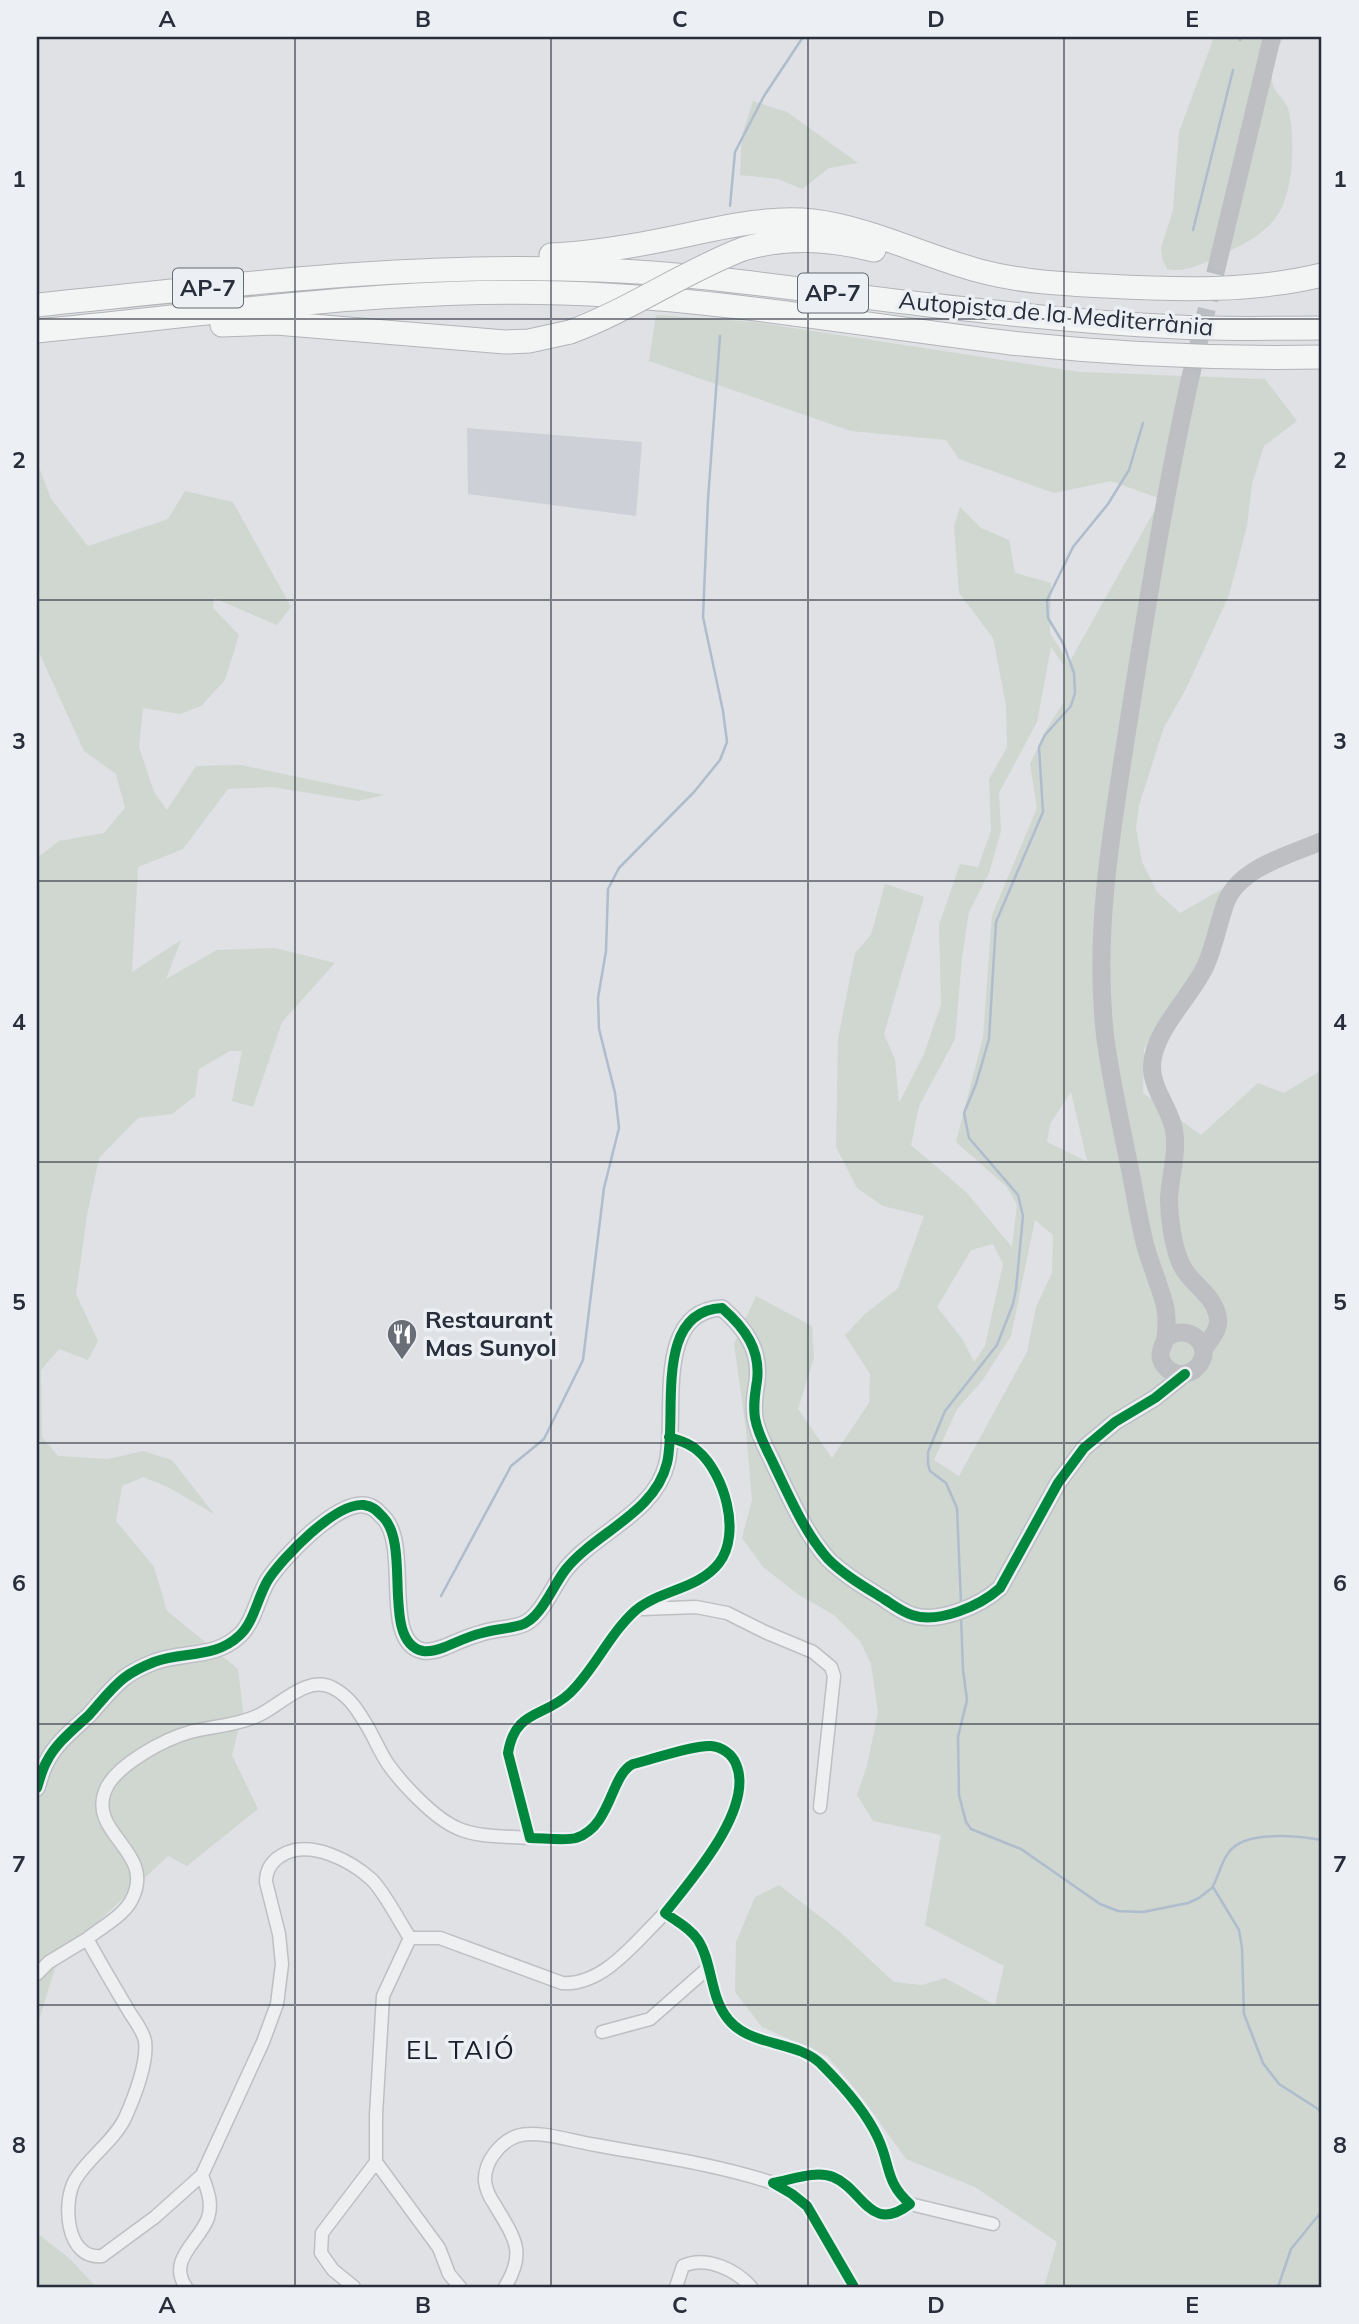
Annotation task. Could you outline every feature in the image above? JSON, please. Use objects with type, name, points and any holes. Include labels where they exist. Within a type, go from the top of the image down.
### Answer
[{"type":"highway","points":[[343,275],[419,263],[605,251],[733,226],[790,220],[847,228],[953,264],[1037,281],[1129,287],[1220,288],[1267,285],[1322,275]]},
{"type":"highway","points":[[61,328],[276,323],[505,342],[530,341],[570,332],[609,316],[698,268],[743,249],[783,240],[829,241],[876,251],[994,286],[1052,294],[1163,299],[1275,294],[1322,285]]},
{"type":"highway","name":"Autopista de la Mediterrània","points":[[37,305],[343,275],[472,269],[602,270],[669,274],[919,304],[1160,327],[1322,328]]},
{"type":"highway","name":"Autopista de la Mediterrània","points":[[37,331],[274,305],[390,296],[487,292],[554,293],[686,301],[1071,349],[1322,357]]},
{"type":"street","points":[[1218,262],[1272,37]]},
{"type":"street","points":[[1147,1402],[1156,1387],[1163,1364],[1160,1351],[1165,1339],[1165,1306],[1146,1246],[1109,1059],[1102,998],[1101,951],[1113,824],[1155,550],[1190,379]]},
{"type":"street","points":[[1165,1339],[1174,1333],[1193,1339],[1216,1331],[1219,1325],[1214,1303],[1189,1277],[1179,1261],[1170,1199],[1174,1162],[1173,1128],[1153,1075],[1154,1052],[1159,1039],[1204,968],[1227,900],[1237,883],[1251,872],[1322,841]]},
{"type":"street","points":[[37,1788],[47,1760],[58,1744],[124,1678],[157,1661],[225,1648],[243,1633],[275,1571],[326,1519],[356,1505],[374,1508],[389,1523],[396,1545],[400,1626],[407,1642],[416,1648],[435,1651],[477,1634],[522,1625],[533,1619],[551,1588],[570,1564],[645,1503],[658,1484],[667,1464],[674,1355],[684,1330],[702,1311],[722,1308],[738,1322],[748,1337],[758,1359],[754,1401],[755,1418],[762,1440],[808,1531],[829,1560],[863,1586],[912,1615],[939,1617],[973,1605],[990,1597],[1000,1588],[1068,1468],[1102,1432],[1200,1363],[1193,1339],[1165,1306]]},
{"type":"street","points":[[1163,1364],[1172,1372],[1185,1374]]},
{"type":"street","points":[[530,1838],[508,1753],[517,1727],[527,1718],[558,1703],[571,1693],[616,1631],[638,1609],[710,1572],[726,1552],[729,1511],[716,1473],[709,1461],[690,1444],[669,1437]]},
{"type":"street","points":[[638,1609],[696,1607],[727,1613],[813,1652],[831,1667],[834,1676],[820,1807]]},
{"type":"street","points":[[37,1974],[49,1962],[87,1939],[122,1912],[131,1901],[137,1882],[137,1868],[111,1829],[102,1806],[108,1783],[122,1769],[154,1747],[190,1732],[232,1725],[259,1715],[307,1686],[328,1685],[342,1692],[353,1703],[387,1763],[418,1797],[449,1824],[488,1835],[575,1838],[590,1828],[609,1805],[622,1773],[628,1767],[674,1753],[711,1746],[723,1749],[733,1757],[741,1780],[732,1815],[719,1841],[665,1913],[601,1975],[582,1983],[562,1983],[440,1938],[410,1938]]},
{"type":"street","points":[[87,1939],[145,2038],[145,2059],[124,2120],[75,2180],[69,2196],[67,2213],[73,2237],[85,2254],[102,2256],[155,2217],[202,2175],[264,2042],[277,2004],[282,1964],[279,1934],[266,1882],[269,1866],[287,1852],[311,1848],[349,1863],[373,1880],[410,1938]]},
{"type":"street","points":[[665,1913],[692,1932],[699,1941],[716,1998],[725,2015],[738,2030],[757,2039],[800,2052],[821,2063],[855,2103],[878,2138],[892,2183],[899,2194],[910,2204],[993,2224]]},
{"type":"street","points":[[410,1938],[383,1996],[376,2162],[432,2236],[449,2274],[460,2287]]},
{"type":"street","points":[[602,2032],[650,2019],[708,1968]]},
{"type":"street","points":[[505,2287],[514,2272],[517,2247],[489,2196],[485,2181],[487,2167],[504,2143],[528,2134],[701,2164],[773,2183],[807,2206],[855,2287]]},
{"type":"street","points":[[354,2287],[333,2270],[321,2253],[321,2233],[376,2162]]},
{"type":"street","points":[[773,2183],[820,2174],[834,2177],[869,2208],[887,2216],[910,2204]]},
{"type":"street","points":[[186,2287],[181,2281],[183,2255],[207,2219],[210,2206],[202,2175]]},
{"type":"street","points":[[676,2287],[683,2266],[691,2262],[719,2266],[734,2272],[751,2287]]},
{"type":"shaded area","points":[[1214,37],[1283,37],[1274,63],[1272,79],[1274,88],[1287,107],[1291,123],[1292,163],[1288,190],[1279,213],[1263,231],[1250,240],[1198,265],[1182,270],[1167,269],[1161,248],[1173,210],[1179,132]]},
{"type":"shaded area","points":[[753,101],[787,112],[858,163],[829,168],[802,189],[778,179],[740,175],[742,135]]},
{"type":"shaded area","points":[[656,315],[754,322],[1080,372],[1265,379],[1297,421],[1264,446],[1252,484],[1247,526],[1229,595],[1186,689],[1164,727],[1139,805],[1136,828],[1142,862],[1157,892],[1180,913],[1224,888],[1197,970],[1168,1008],[1144,1049],[1143,1093],[1201,1135],[1258,1083],[1284,1093],[1322,1070],[1322,2287],[1044,2287],[1057,2242],[975,2187],[906,2159],[858,2092],[827,2056],[762,2027],[735,1992],[736,1942],[755,1897],[779,1885],[840,1932],[894,1982],[922,1985],[945,1978],[995,2005],[1004,1966],[925,1925],[941,1835],[873,1821],[857,1795],[867,1766],[878,1712],[871,1664],[860,1641],[834,1615],[799,1595],[763,1567],[742,1538],[752,1500],[734,1344],[756,1296],[812,1326],[814,1358],[798,1409],[832,1458],[869,1403],[870,1374],[845,1335],[865,1314],[898,1288],[924,1216],[883,1206],[857,1188],[836,1147],[838,1039],[855,953],[871,935],[885,884],[924,897],[884,1034],[895,1060],[899,1103],[924,1054],[941,1005],[939,925],[960,864],[978,867],[991,831],[989,779],[1007,747],[1006,705],[993,638],[959,593],[954,526],[960,507],[981,528],[1009,540],[1015,573],[1051,583],[1050,633],[1069,663],[1161,499],[1111,481],[1054,493],[959,459],[946,440],[851,431],[649,361]],"holes":[[[1051,647],[1064,666],[1064,702],[1046,730],[1030,764],[1037,808],[992,915],[983,1037],[956,1142],[1007,1187],[1017,1205],[1012,1247],[966,1192],[911,1145],[919,1106],[955,1039],[969,912],[989,873],[1001,831],[999,793],[1037,722]],[[1071,1092],[1087,1161],[1047,1142],[1050,1124]],[[1035,1220],[1053,1235],[1052,1273],[1036,1307],[1027,1352],[959,1476],[934,1460],[957,1409],[982,1381],[1011,1336]],[[993,1244],[1003,1264],[985,1346],[974,1362],[963,1340],[937,1307],[971,1250]]]},
{"type":"shaded area","points":[[467,428],[642,442],[636,516],[468,494]]},
{"type":"shaded area","points":[[37,462],[51,499],[88,546],[168,519],[185,491],[233,502],[291,607],[277,625],[214,598],[213,608],[239,635],[225,680],[201,706],[180,714],[143,708],[139,747],[154,792],[167,810],[196,766],[241,765],[384,795],[358,801],[272,787],[228,789],[183,849],[138,867],[132,972],[181,940],[166,979],[217,950],[275,948],[335,963],[282,1022],[253,1107],[232,1101],[242,1051],[230,1051],[199,1069],[195,1096],[172,1114],[138,1118],[99,1158],[87,1215],[76,1294],[98,1341],[88,1360],[59,1349],[41,1370],[42,1437],[58,1456],[108,1459],[143,1451],[172,1460],[214,1514],[168,1487],[143,1477],[122,1486],[116,1521],[154,1567],[167,1611],[238,1669],[243,1711],[232,1755],[258,1809],[187,1866],[168,1856],[82,1937],[55,1968],[37,2027],[37,858],[59,841],[104,833],[125,808],[116,774],[84,751],[37,648]]},
{"type":"shaded area","points":[[37,2233],[70,2259],[96,2287],[37,2287]]},
{"type":"waterway","points":[[730,206],[735,152],[764,96],[803,37]]},
{"type":"waterway","points":[[1193,230],[1233,70]]},
{"type":"waterway","points":[[441,1596],[511,1466],[544,1439],[583,1360],[604,1188],[619,1128],[615,1093],[599,1029],[598,998],[606,951],[608,889],[619,868],[694,792],[720,760],[727,742],[703,617],[708,499],[720,336]]},
{"type":"waterway","points":[[961,1603],[957,1508],[946,1483],[930,1471],[928,1452],[945,1411],[997,1345],[1013,1304],[1023,1216],[1018,1195],[969,1138],[964,1113],[989,1039],[996,922],[1043,812],[1039,747],[1045,735],[1071,706],[1075,693],[1074,673],[1063,643],[1048,618],[1047,600],[1073,547],[1108,504],[1129,470],[1143,423]]},
{"type":"waterway","points":[[961,1616],[967,1700],[958,1737],[959,1795],[966,1822],[971,1829],[1021,1849],[1100,1904],[1118,1911],[1143,1912],[1188,1903],[1213,1887],[1239,1930],[1244,2014],[1263,2063],[1279,2084],[1318,2109],[1322,2116]]},
{"type":"waterway","points":[[1213,1886],[1229,1852],[1247,1840],[1272,1836],[1322,1840]]},
{"type":"waterway","points":[[1278,2287],[1291,2249],[1322,2211]]},
{"type":"tunnel","points":[[1190,379],[1218,262]]},
{"type":"cycle path","points":[[37,1788],[44,1767],[55,1748],[119,1682],[127,1675],[154,1662],[210,1651],[230,1643],[245,1630],[268,1580],[285,1558],[325,1521],[352,1506],[364,1505],[372,1508],[383,1517],[391,1531],[395,1549],[399,1612],[410,1644],[423,1651],[434,1650],[477,1634],[528,1622],[541,1609],[566,1569],[578,1556],[638,1509],[660,1480],[667,1463],[670,1444],[672,1370],[677,1346],[685,1327],[700,1314],[722,1308],[738,1323],[750,1340],[758,1370],[754,1409],[758,1431],[798,1515],[820,1549],[834,1565],[855,1580],[901,1610],[922,1617],[958,1612],[992,1595],[1000,1588],[1058,1483],[1084,1448],[1115,1422],[1155,1398],[1185,1374]]},
{"type":"cycle path","points":[[669,1437],[695,1448],[715,1474],[727,1504],[729,1536],[726,1550],[711,1572],[646,1603],[626,1619],[579,1684],[560,1701],[524,1721],[517,1729],[508,1753],[530,1838],[553,1839],[576,1838],[588,1832],[604,1812],[619,1779],[633,1764],[703,1746],[719,1748],[734,1760],[739,1782],[737,1801],[729,1822],[704,1863],[665,1913],[687,1928],[698,1940],[720,2006],[734,2026],[759,2039],[812,2057],[854,2100],[878,2138],[892,2181],[910,2204],[896,2212],[885,2215],[876,2212],[843,2183],[826,2175],[811,2175],[773,2183],[807,2206],[854,2287]]},
{"type":"place","name":"Restaurant Mas Sunyol","points":[[402,1361]]},
{"type":"district","name":"EL TAIÓ","points":[[461,2050]]}]
